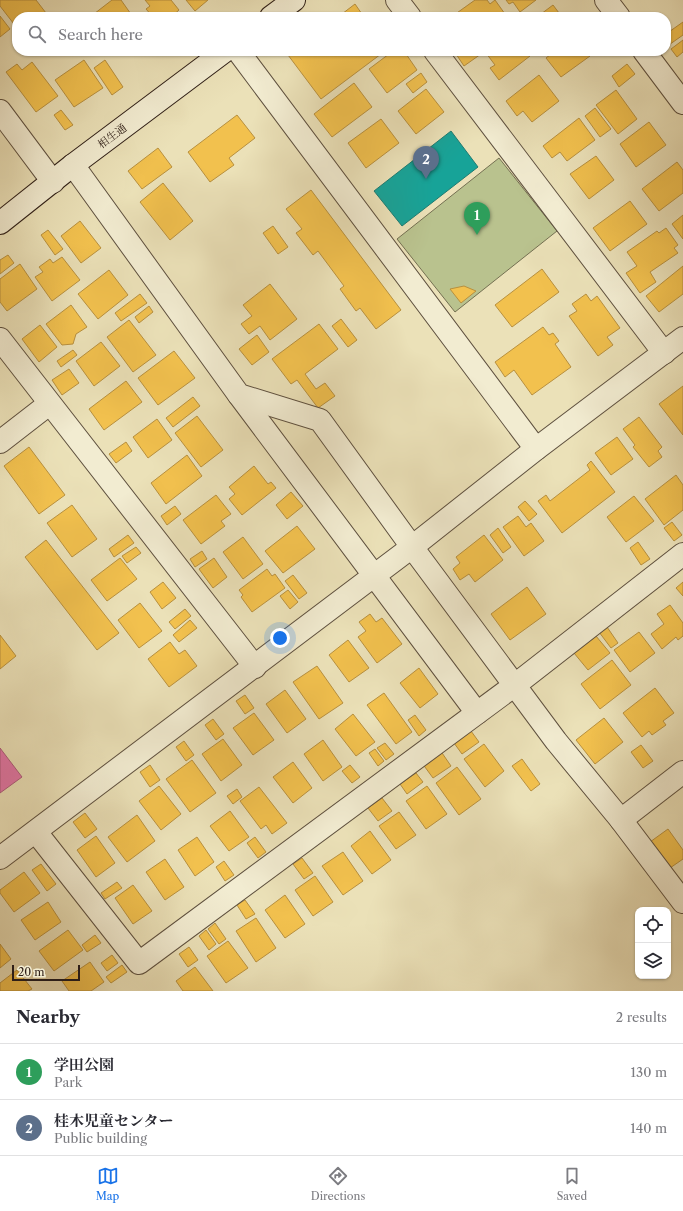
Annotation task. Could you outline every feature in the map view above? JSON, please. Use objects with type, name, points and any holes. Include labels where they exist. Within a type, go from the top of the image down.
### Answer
[{"type":"street","points":[[278,12],[294,0]]},
{"type":"street","points":[[397,0],[406,12]]},
{"type":"street","points":[[606,0],[615,12]]},
{"type":"street","name":"相生通","points":[[0,223],[73,165],[218,56]]},
{"type":"street","points":[[242,56],[536,449]]},
{"type":"street","points":[[439,56],[664,353]]},
{"type":"street","points":[[648,56],[683,103]]},
{"type":"street","points":[[0,111],[53,182]]},
{"type":"street","points":[[73,165],[239,395],[477,713]]},
{"type":"street","points":[[0,858],[255,667],[412,547],[536,449],[683,338]]},
{"type":"street","points":[[0,339],[49,404],[255,667]]},
{"type":"street","points":[[239,395],[320,420],[556,741],[621,820],[683,902]]},
{"type":"street","points":[[0,442],[49,404]]},
{"type":"street","points":[[36,832],[139,963],[477,713],[683,554]]},
{"type":"street","points":[[621,820],[683,772]]},
{"type":"green space","points":[[499,158],[557,231],[455,312],[397,239]]},
{"type":"building: Homes","points":[[0,0],[36,0],[45,12],[12,12],[12,22],[0,6]]},
{"type":"building: Homes","points":[[112,0],[121,0],[129,12],[96,12]]},
{"type":"building: Homes","points":[[145,0],[171,0],[179,10],[177,12],[149,12],[146,9],[150,6]]},
{"type":"building: Homes","points":[[186,0],[208,0],[195,11]]},
{"type":"building: Homes","points":[[475,0],[487,0],[490,4],[495,0],[504,12],[458,12]]},
{"type":"building: Homes","points":[[506,0],[536,0],[520,12],[513,2],[509,4]]},
{"type":"building: Homes","points":[[355,4],[361,12],[345,12]]},
{"type":"building: Homes","points":[[553,5],[558,12],[544,12]]},
{"type":"building: Homes","points":[[0,16],[10,29],[0,37]]},
{"type":"building: Homes","points":[[683,22],[683,35],[671,43],[671,30]]},
{"type":"building: Homes","points":[[683,40],[683,52],[677,57],[671,49]]},
{"type":"building: Homes","points":[[289,56],[378,56],[321,99]]},
{"type":"building: Homes","points":[[386,56],[407,56],[417,70],[387,93],[369,69]]},
{"type":"building: Homes","points":[[457,56],[478,56],[464,66]]},
{"type":"building: Homes","points":[[488,56],[530,56],[499,80],[490,68],[495,65]]},
{"type":"building: Homes","points":[[549,56],[590,56],[561,77],[546,58]]},
{"type":"building: Homes","points":[[84,60],[103,88],[74,107],[55,80]]},
{"type":"building: Homes","points":[[105,60],[123,87],[112,95],[94,68]]},
{"type":"building: Homes","points":[[32,62],[58,96],[36,112],[6,72],[17,64],[22,70]]},
{"type":"building: Homes","points":[[627,64],[635,74],[619,87],[612,76]]},
{"type":"building: Homes","points":[[421,73],[427,82],[413,93],[406,84]]},
{"type":"building: Homes","points":[[539,75],[559,101],[532,122],[523,111],[517,116],[506,101]]},
{"type":"building: Homes","points":[[354,83],[372,107],[332,137],[314,114]]},
{"type":"building: Homes","points":[[426,89],[444,112],[416,134],[398,111]]},
{"type":"building: Homes","points":[[616,90],[637,119],[618,134],[596,105]]},
{"type":"building: Homes","points":[[595,108],[611,129],[600,137],[585,116]]},
{"type":"building: Homes","points":[[61,110],[73,125],[65,130],[54,115]]},
{"type":"building: Homes","points":[[237,115],[255,138],[229,158],[234,165],[210,182],[188,152]]},
{"type":"building: Homes","points":[[579,118],[595,140],[567,161],[560,152],[552,158],[543,146]]},
{"type":"building: Homes","points":[[381,119],[399,143],[366,168],[348,143]]},
{"type":"building: Homes","points":[[649,122],[666,145],[636,167],[620,144]]},
{"type":"building: Homes","points":[[158,148],[172,167],[142,189],[128,171]]},
{"type":"building: Homes","points":[[596,156],[614,180],[589,199],[570,174]]},
{"type":"building: Homes","points":[[677,162],[683,170],[683,193],[659,211],[642,189]]},
{"type":"building: Homes","points":[[163,183],[193,221],[170,240],[140,202]]},
{"type":"building: Homes","points":[[311,190],[401,310],[376,329],[360,308],[356,311],[340,289],[344,286],[318,251],[313,255],[296,233],[302,229],[286,209]]},
{"type":"building: Homes","points":[[630,201],[647,224],[610,251],[593,228]]},
{"type":"building: Homes","points":[[683,215],[683,239],[672,224]]},
{"type":"building: Homes","points":[[80,221],[101,248],[81,263],[61,236]]},
{"type":"building: Homes","points":[[273,226],[288,247],[278,254],[263,233]]},
{"type":"building: Homes","points":[[666,228],[678,245],[674,248],[678,253],[650,272],[656,282],[640,293],[626,273],[637,266],[627,252],[657,231],[659,233]]},
{"type":"building: Homes","points":[[48,230],[63,249],[55,255],[41,235]]},
{"type":"building: Homes","points":[[8,255],[14,263],[0,274],[0,260]]},
{"type":"building: Homes","points":[[62,257],[80,280],[52,301],[35,277],[43,272],[39,267],[50,259],[53,263]]},
{"type":"building: Homes","points":[[20,264],[37,289],[7,311],[0,302],[0,279]]},
{"type":"building: Homes","points":[[683,266],[683,294],[659,312],[646,296]]},
{"type":"building: Homes","points":[[542,269],[559,292],[512,327],[495,305]]},
{"type":"building: Homes","points":[[109,270],[128,295],[98,319],[78,294]]},
{"type":"building: Homes","points":[[270,284],[297,319],[270,340],[260,326],[249,334],[241,324],[252,316],[243,305]]},
{"type":"building: Homes","points":[[464,286],[476,291],[461,303],[450,289]]},
{"type":"building: Homes","points":[[140,294],[147,303],[121,321],[115,313]]},
{"type":"building: Homes","points":[[586,294],[591,301],[597,296],[620,328],[607,337],[613,345],[598,356],[569,316],[577,311],[572,304]]},
{"type":"building: Homes","points":[[71,305],[87,327],[76,334],[73,344],[62,345],[46,324]]},
{"type":"building: Homes","points":[[149,306],[153,312],[139,323],[135,317]]},
{"type":"building: Homes","points":[[341,319],[357,340],[348,347],[332,326]]},
{"type":"building: Homes","points":[[129,320],[156,355],[133,372],[107,337]]},
{"type":"building: Homes","points":[[319,324],[338,349],[305,374],[316,389],[325,383],[335,396],[318,408],[297,380],[291,384],[272,359]]},
{"type":"building: Homes","points":[[40,325],[57,347],[39,362],[22,339]]},
{"type":"building: Homes","points":[[543,327],[549,335],[553,333],[559,341],[555,344],[571,367],[532,395],[514,370],[505,377],[495,362]]},
{"type":"building: Homes","points":[[257,335],[269,352],[252,365],[239,349]]},
{"type":"building: Homes","points":[[101,342],[120,366],[94,386],[76,361]]},
{"type":"building: Homes","points":[[73,350],[77,355],[61,367],[57,361]]},
{"type":"building: Homes","points":[[174,351],[195,378],[158,405],[138,378]]},
{"type":"building: Homes","points":[[69,369],[79,383],[62,395],[52,380]]},
{"type":"building: Homes","points":[[126,381],[142,402],[104,430],[89,409]]},
{"type":"building: Homes","points":[[683,386],[683,435],[659,404]]},
{"type":"building: Homes","points":[[193,397],[200,406],[173,427],[166,418]]},
{"type":"building: Homes","points":[[197,416],[223,450],[201,467],[175,433]]},
{"type":"building: Homes","points":[[639,417],[662,447],[658,451],[662,457],[649,467],[633,447],[635,445],[623,429]]},
{"type":"building: Homes","points":[[157,419],[172,440],[148,458],[133,437]]},
{"type":"building: Homes","points":[[617,437],[633,459],[611,475],[595,453]]},
{"type":"building: Homes","points":[[126,442],[132,451],[116,463],[109,454]]},
{"type":"building: Homes","points":[[29,447],[65,495],[39,514],[4,466]]},
{"type":"building: Homes","points":[[187,455],[202,476],[166,504],[151,483]]},
{"type":"building: Homes","points":[[591,461],[615,492],[562,533],[538,501],[546,495],[550,501],[590,470],[587,465]]},
{"type":"building: Homes","points":[[254,466],[268,484],[271,482],[276,488],[242,515],[229,499],[235,494],[229,487]]},
{"type":"building: Homes","points":[[676,475],[683,485],[683,510],[664,525],[645,499]]},
{"type":"building: Homes","points":[[291,492],[303,506],[287,519],[276,505]]},
{"type":"building: Homes","points":[[216,495],[231,514],[221,521],[225,526],[201,544],[183,520]]},
{"type":"building: Homes","points":[[634,496],[654,521],[626,542],[607,517]]},
{"type":"building: Homes","points":[[525,501],[537,514],[529,521],[518,507]]},
{"type":"building: Homes","points":[[72,505],[97,539],[72,557],[47,523]]},
{"type":"building: Homes","points":[[175,506],[181,514],[167,525],[161,516]]},
{"type":"building: Homes","points":[[518,516],[526,527],[531,523],[544,541],[524,556],[503,527]]},
{"type":"building: Homes","points":[[672,522],[682,535],[674,541],[664,528]]},
{"type":"building: Homes","points":[[297,526],[315,549],[283,573],[265,551]]},
{"type":"building: Homes","points":[[498,528],[511,547],[503,553],[490,535]]},
{"type":"building: Homes","points":[[128,535],[134,543],[114,557],[109,549]]},
{"type":"building: Homes","points":[[484,535],[503,560],[475,582],[469,574],[460,580],[453,569],[460,563],[456,557]]},
{"type":"building: Homes","points":[[243,537],[263,564],[243,579],[223,552]]},
{"type":"building: Homes","points":[[46,540],[119,633],[97,650],[25,557]]},
{"type":"building: Homes","points":[[638,542],[650,559],[641,565],[630,548]]},
{"type":"building: Homes","points":[[136,547],[141,553],[127,563],[122,556]]},
{"type":"building: Homes","points":[[202,551],[207,559],[195,567],[190,559]]},
{"type":"building: Homes","points":[[120,558],[137,579],[107,601],[91,580]]},
{"type":"building: Homes","points":[[214,558],[227,577],[213,588],[199,569]]},
{"type":"building: Homes","points":[[267,569],[272,576],[275,574],[285,588],[252,612],[241,597],[243,595],[239,590]]},
{"type":"building: Homes","points":[[293,575],[307,593],[299,599],[285,581]]},
{"type":"building: Homes","points":[[163,582],[176,598],[162,609],[150,592]]},
{"type":"building: Homes","points":[[683,582],[683,596],[676,588]]},
{"type":"building: Homes","points":[[527,587],[546,614],[510,640],[491,614]]},
{"type":"building: Homes","points":[[288,590],[298,602],[290,609],[280,596]]},
{"type":"building: Homes","points":[[140,603],[162,631],[139,648],[118,620]]},
{"type":"building: Homes","points":[[670,605],[683,623],[683,636],[678,640],[676,637],[662,649],[651,634],[664,624],[657,614]]},
{"type":"building: Homes","points":[[185,609],[191,616],[175,629],[169,622]]},
{"type":"building: Homes","points":[[370,614],[376,622],[382,618],[402,644],[377,663],[358,637],[366,631],[359,622]]},
{"type":"building: Homes","points":[[190,620],[197,628],[179,642],[173,635]]},
{"type":"building: Homes","points":[[607,627],[618,643],[611,648],[599,632]]},
{"type":"building: Homes","points":[[639,632],[655,653],[630,672],[614,650]]},
{"type":"building: Homes","points":[[0,635],[16,656],[0,669]]},
{"type":"building: Homes","points":[[596,636],[610,653],[588,670],[574,653]]},
{"type":"building: Homes","points":[[348,640],[369,668],[349,682],[329,655]]},
{"type":"building: Homes","points":[[170,642],[179,654],[185,650],[197,666],[169,687],[148,659]]},
{"type":"building: Homes","points":[[612,660],[631,685],[600,709],[581,684]]},
{"type":"building: Homes","points":[[317,666],[343,703],[319,719],[293,682]]},
{"type":"building: Homes","points":[[419,668],[438,694],[420,708],[400,683]]},
{"type":"building: Homes","points":[[655,688],[674,713],[663,721],[666,725],[652,735],[649,731],[642,737],[623,713]]},
{"type":"building: Homes","points":[[285,690],[306,719],[287,733],[266,704]]},
{"type":"building: Homes","points":[[384,693],[412,732],[396,744],[367,705]]},
{"type":"building: Homes","points":[[245,695],[254,708],[245,714],[236,701]]},
{"type":"building: Homes","points":[[254,713],[274,740],[253,755],[233,728]]},
{"type":"building: Homes","points":[[353,714],[375,742],[356,756],[335,729]]},
{"type":"building: Homes","points":[[415,715],[426,730],[419,736],[408,720]]},
{"type":"building: Homes","points":[[604,718],[623,742],[595,764],[576,740]]},
{"type":"building: Homes","points":[[213,719],[224,734],[216,740],[205,725]]},
{"type":"building: Homes","points":[[471,731],[479,742],[462,754],[454,743]]},
{"type":"building: Homes","points":[[223,739],[242,765],[221,781],[202,754]]},
{"type":"building: Homes","points":[[323,740],[342,767],[323,781],[304,754]]},
{"type":"building: Homes","points":[[184,741],[194,755],[186,761],[176,747]]},
{"type":"building: Homes","points":[[385,743],[394,754],[386,760],[377,748]]},
{"type":"building: Homes","points":[[484,744],[504,771],[485,787],[464,759]]},
{"type":"building: Homes","points":[[641,745],[653,761],[643,768],[631,752]]},
{"type":"building: Homes","points":[[375,749],[384,761],[378,766],[369,753]]},
{"type":"building: Homes","points":[[440,750],[451,766],[433,778],[422,763]]},
{"type":"building: Homes","points":[[522,759],[540,784],[531,791],[512,766]]},
{"type":"building: Homes","points":[[192,760],[216,793],[190,812],[166,779]]},
{"type":"building: Homes","points":[[293,762],[312,788],[293,803],[273,777]]},
{"type":"building: Homes","points":[[150,765],[160,780],[150,787],[140,772]]},
{"type":"building: Homes","points":[[350,765],[360,777],[352,783],[342,771]]},
{"type":"building: Homes","points":[[457,767],[481,799],[459,815],[436,783]]},
{"type":"building: Homes","points":[[416,773],[423,782],[407,794],[400,784]]},
{"type":"building: Homes","points":[[159,786],[181,814],[161,830],[139,801]]},
{"type":"building: Homes","points":[[427,786],[447,814],[426,829],[406,801]]},
{"type":"building: Homes","points":[[259,787],[287,823],[272,834],[266,825],[261,829],[240,801]]},
{"type":"building: Homes","points":[[237,789],[242,797],[233,804],[227,796]]},
{"type":"building: Homes","points":[[382,798],[392,811],[378,821],[368,808]]},
{"type":"building: Homes","points":[[230,811],[249,837],[229,851],[210,826]]},
{"type":"building: Homes","points":[[399,812],[416,835],[396,849],[379,826]]},
{"type":"building: Homes","points":[[85,813],[97,829],[85,838],[73,822]]},
{"type":"building: Homes","points":[[137,815],[155,841],[127,862],[108,837]]},
{"type":"building: Homes","points":[[668,829],[683,850],[683,859],[670,868],[650,842]]},
{"type":"building: Homes","points":[[370,831],[391,860],[372,874],[351,846]]},
{"type":"building: Homes","points":[[96,836],[115,863],[96,877],[77,850]]},
{"type":"building: Homes","points":[[197,837],[214,862],[195,876],[178,850]]},
{"type":"building: Homes","points":[[255,837],[266,852],[258,858],[247,843]]},
{"type":"building: Homes","points":[[343,852],[363,881],[343,895],[322,866]]},
{"type":"building: Homes","points":[[302,858],[313,873],[304,879],[293,864]]},
{"type":"building: Homes","points":[[165,859],[184,887],[165,900],[146,872]]},
{"type":"building: Homes","points":[[224,861],[234,875],[225,881],[216,867]]},
{"type":"building: Homes","points":[[41,864],[56,884],[47,891],[32,870]]},
{"type":"building: Homes","points":[[24,872],[40,893],[14,912],[0,893],[0,890]]},
{"type":"building: Homes","points":[[315,876],[333,902],[313,916],[295,890]]},
{"type":"building: Homes","points":[[117,882],[122,888],[105,899],[101,893]]},
{"type":"building: Homes","points":[[133,885],[152,911],[133,924],[115,898]]},
{"type":"building: Homes","points":[[285,895],[305,924],[285,938],[265,910]]},
{"type":"building: Homes","points":[[245,900],[255,914],[246,919],[237,905]]},
{"type":"building: Homes","points":[[48,902],[61,922],[35,940],[21,920]]},
{"type":"building: Homes","points":[[256,918],[276,948],[256,962],[236,931]]},
{"type":"building: Homes","points":[[215,923],[226,939],[219,944],[208,929]]},
{"type":"building: Homes","points":[[68,930],[83,950],[54,971],[39,951]]},
{"type":"building: Homes","points":[[206,930],[216,944],[209,950],[199,936]]},
{"type":"building: Homes","points":[[95,935],[101,943],[87,952],[82,945]]},
{"type":"building: Homes","points":[[228,941],[248,968],[226,983],[207,956]]},
{"type":"building: Homes","points":[[0,944],[11,959],[0,968]]},
{"type":"building: Homes","points":[[189,947],[198,960],[188,967],[179,954]]},
{"type":"building: Homes","points":[[112,955],[118,963],[107,971],[101,963]]},
{"type":"building: Homes","points":[[90,962],[104,982],[91,991],[69,991],[62,981]]},
{"type":"building: Homes","points":[[122,965],[127,972],[111,983],[106,977]]},
{"type":"building: Homes","points":[[195,967],[213,991],[183,991],[176,981]]},
{"type":"building: Homes","points":[[17,970],[32,989],[28,991],[0,991],[0,983]]},
{"type":"building: Health","points":[[0,748],[22,777],[0,793]]},
{"type":"building: Public","points":[[451,131],[478,167],[402,226],[374,191]]},
{"type":"place","name":"桂木児童センター","points":[[426,179]]},
{"type":"place","name":"学田公園","points":[[477,235]]}]
